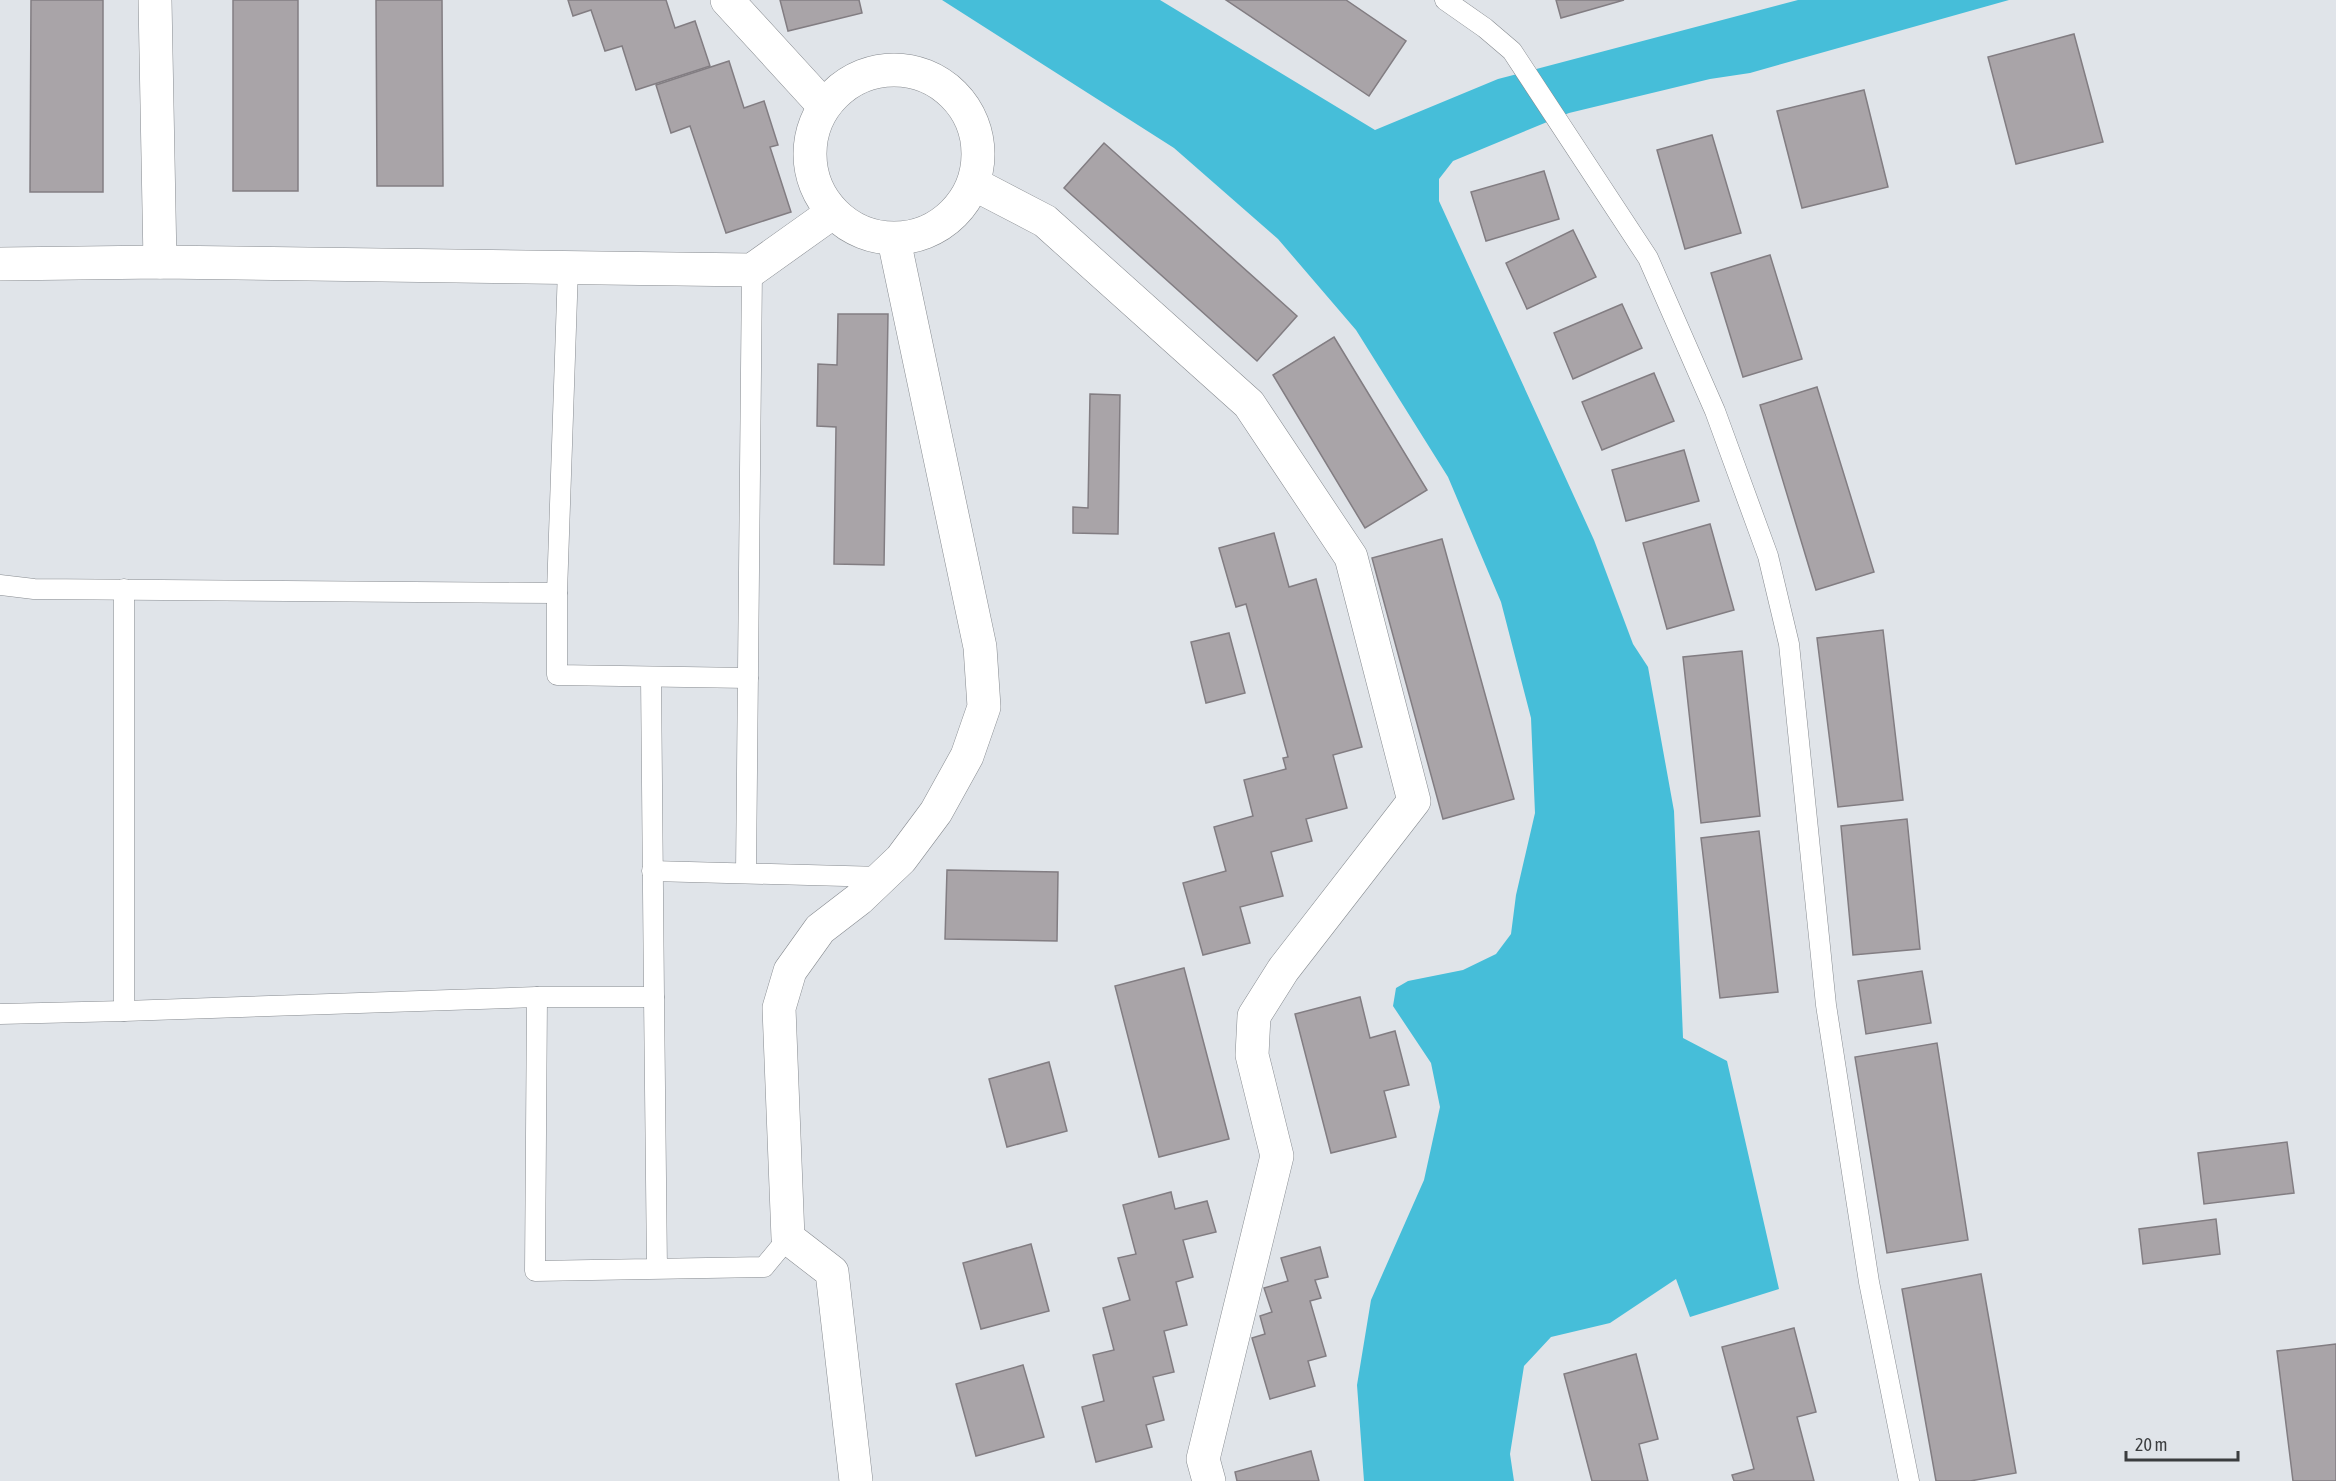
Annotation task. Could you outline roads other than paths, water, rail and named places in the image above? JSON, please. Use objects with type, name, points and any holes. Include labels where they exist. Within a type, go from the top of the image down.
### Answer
[{"type":"street","points":[[155,0],[160,262]]},
{"type":"street","points":[[728,0],[825,105]]},
{"type":"street","points":[[904,69],[933,79],[958,98],[973,124],[979,154],[974,184],[956,213],[927,233],[894,240],[860,232],[832,213],[817,189],[809,161],[812,132],[825,105],[846,84],[874,71],[904,69]]},
{"type":"street","points":[[974,184],[1045,221],[1249,404],[1351,557],[1414,801],[1283,970],[1254,1016],[1252,1055],[1277,1156],[1203,1459],[1209,1481]]},
{"type":"street","points":[[0,264],[160,262],[753,270],[832,213]]},
{"type":"street","points":[[856,1481],[832,1272],[788,1238],[779,1008],[790,971],[820,929],[859,899],[901,859],[936,812],[967,756],[984,707],[980,647],[894,240]]},
{"type":"lane","points":[[1445,0],[1512,51],[1648,258],[1715,411],[1768,556],[1789,644],[1826,1005],[1869,1282],[1909,1481]]},
{"type":"lane","points":[[568,268],[556,675],[748,678]]},
{"type":"lane","points":[[746,872],[753,270]]},
{"type":"lane","points":[[0,585],[34,589],[557,593]]},
{"type":"lane","points":[[124,589],[124,1011]]},
{"type":"lane","points":[[651,677],[657,1269]]},
{"type":"lane","points":[[652,871],[882,877]]},
{"type":"lane","points":[[537,997],[535,1271],[764,1267],[788,1238]]},
{"type":"lane","points":[[0,1014],[537,997],[654,997]]},
{"type":"water","points":[[942,0],[1160,0],[1375,130],[1498,79],[1798,0],[2009,0],[1750,73],[1710,79],[1569,113],[1453,161],[1439,179],[1439,201],[1594,540],[1633,644],[1648,667],[1674,811],[1683,1038],[1727,1061],[1779,1289],[1690,1317],[1676,1279],[1610,1323],[1551,1337],[1524,1366],[1510,1454],[1514,1481],[1364,1481],[1357,1385],[1371,1300],[1424,1180],[1440,1107],[1431,1063],[1393,1006],[1396,988],[1408,981],[1463,970],[1496,954],[1511,934],[1516,895],[1535,813],[1531,718],[1501,602],[1448,477],[1356,330],[1278,239],[1174,148]]}]
